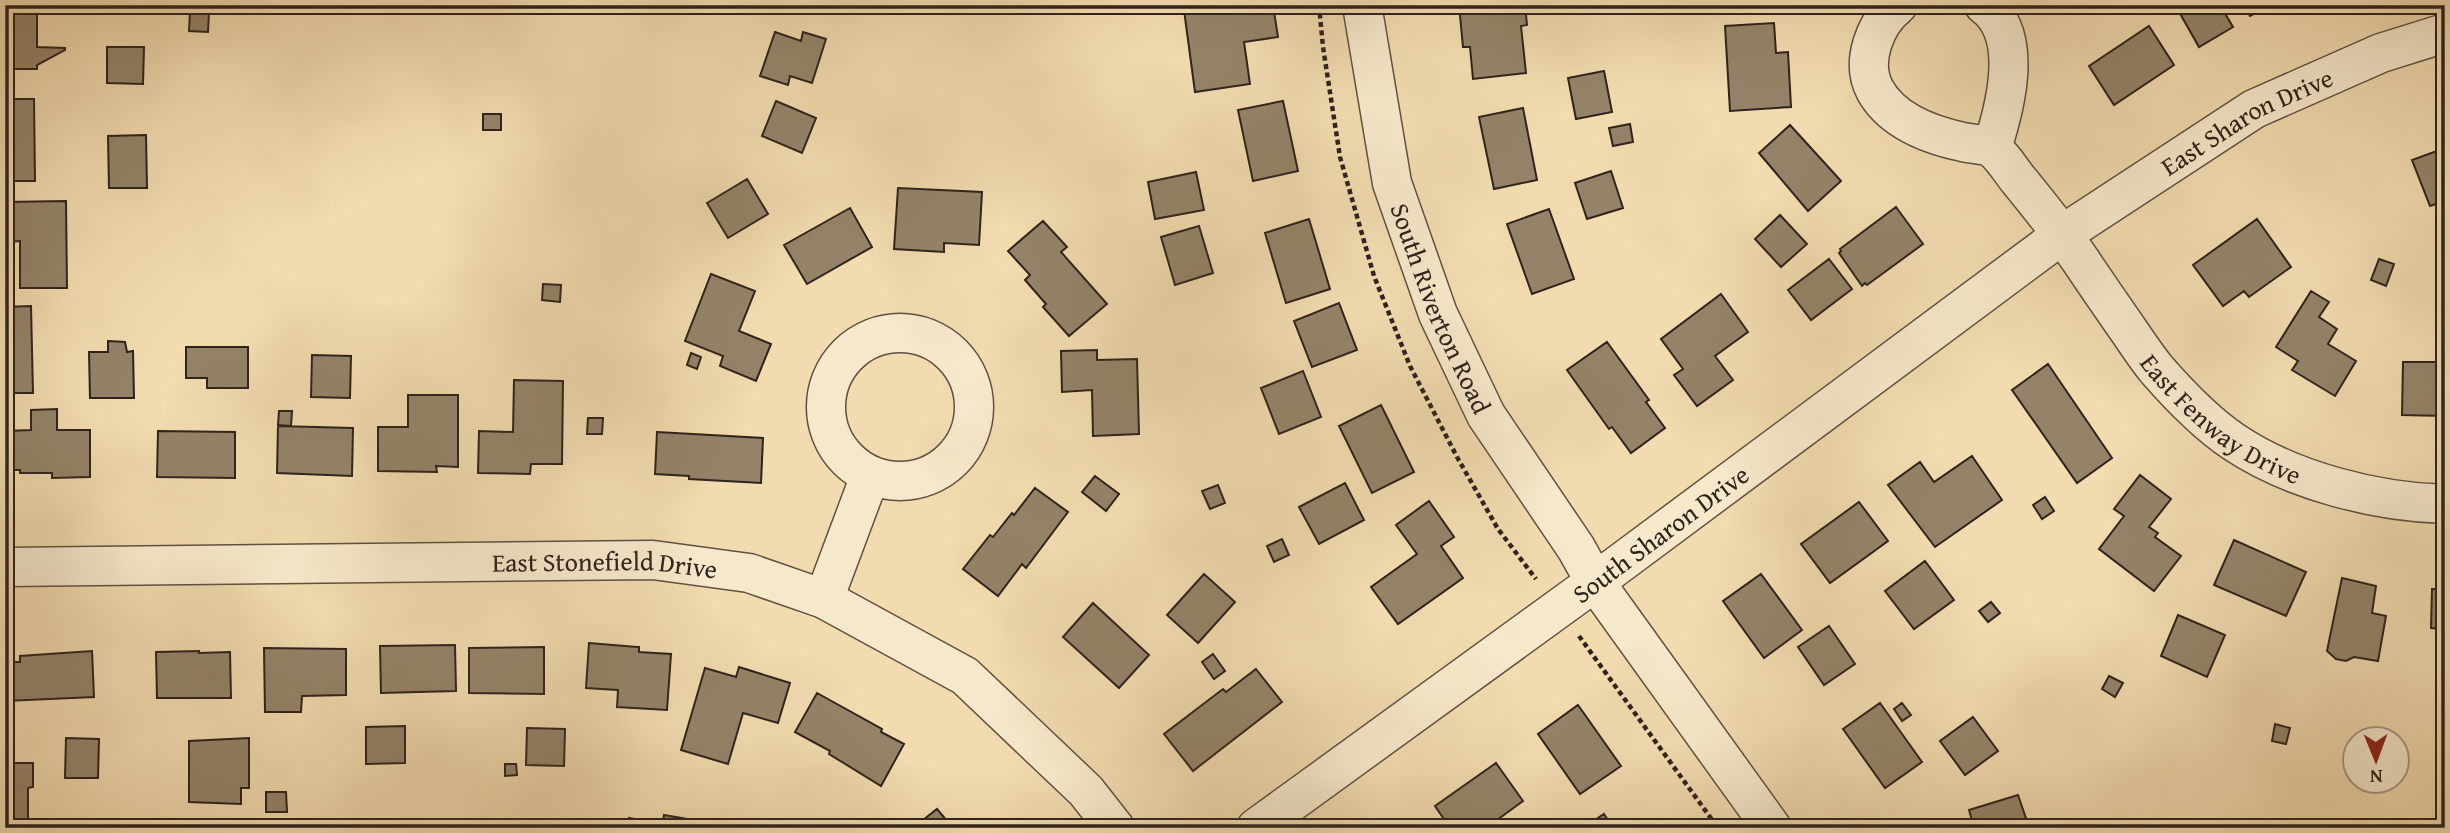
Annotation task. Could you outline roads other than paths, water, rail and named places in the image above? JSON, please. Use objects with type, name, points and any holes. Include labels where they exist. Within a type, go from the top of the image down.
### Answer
[{"type":"street","name":"South Riverton Road","points":[[1362,5],[1392,183],[1438,314],[1486,415],[1576,548],[1595,582],[1772,828]]},
{"type":"street","points":[[1898,5],[1881,24],[1872,42],[1869,74],[1873,88],[1884,104],[1900,118],[1940,138],[1992,148],[2009,84],[2006,44],[2001,25],[1993,12],[1984,5]]},
{"type":"street","name":"East Sharon Drive","points":[[2063,234],[2254,109],[2381,53],[2445,33]]},
{"type":"street","name":"East Fenway Drive","points":[[1992,148],[2063,234],[2155,368],[2233,442],[2317,481],[2364,494],[2418,503],[2445,504]]},
{"type":"street","name":"South Sharon Drive","points":[[1256,828],[1595,582],[2063,234]]},
{"type":"street","points":[[824,599],[870,476]]},
{"type":"street","name":"East Stonefield Drive","points":[[5,567],[653,559],[749,573],[824,599],[965,676],[1086,791],[1115,828]]}]
